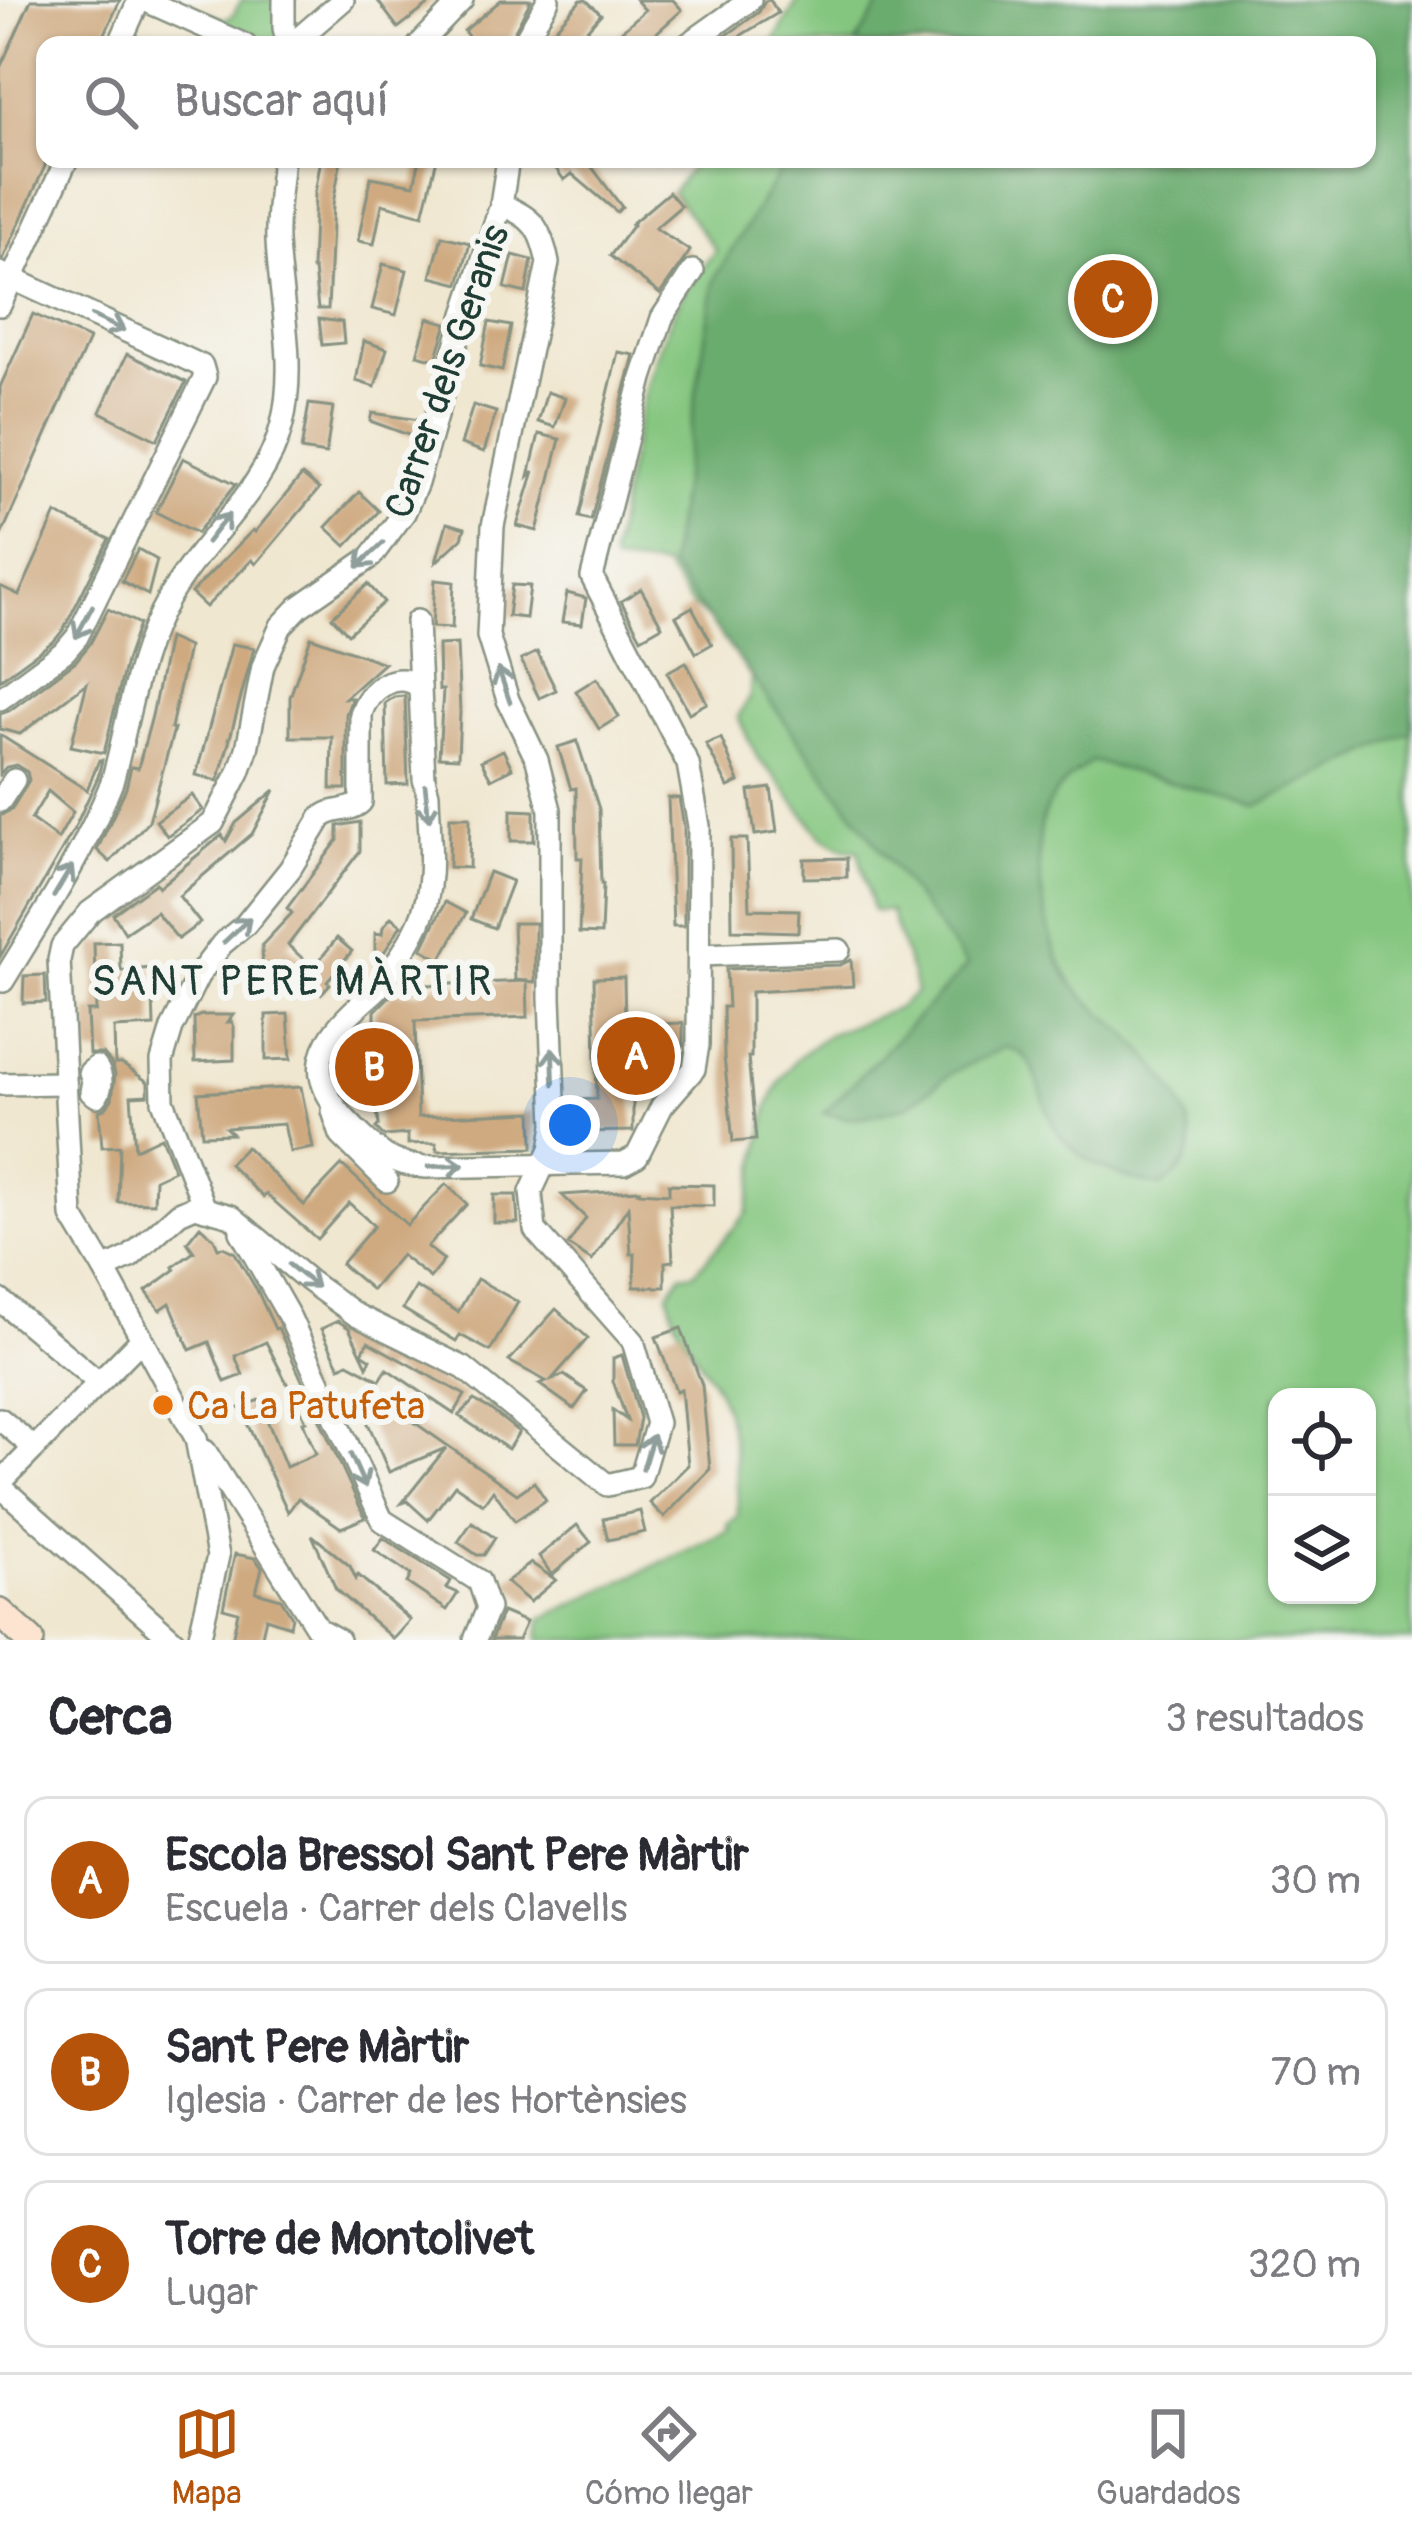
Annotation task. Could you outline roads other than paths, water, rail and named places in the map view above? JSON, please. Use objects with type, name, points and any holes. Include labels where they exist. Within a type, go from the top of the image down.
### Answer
[{"type":"street","points":[[124,36],[142,0],[224,36]]},
{"type":"street","points":[[284,0],[288,36]]},
{"type":"street","points":[[300,36],[343,0]]},
{"type":"street","points":[[427,36],[462,0]]},
{"type":"street","points":[[527,36],[548,0]]},
{"type":"street","points":[[700,36],[750,0]]},
{"type":"street","points":[[0,305],[6,276],[62,168]]},
{"type":"street","points":[[3,981],[104,804],[154,623],[184,572],[263,471],[276,445],[288,389],[277,241],[282,168]]},
{"type":"street","name":"Carrer dels Geranis","points":[[58,960],[62,946],[90,911],[213,823],[247,749],[263,666],[281,626],[299,607],[371,557],[404,513],[501,206],[508,168]]},
{"type":"street","name":"Carrer dels Geranis","points":[[205,1209],[232,1216],[356,1315],[464,1368],[607,1484],[641,1477],[657,1423],[633,1341],[535,1230],[531,1192],[551,1149],[555,1125],[550,810],[537,760],[508,700],[488,636],[493,526],[548,263],[543,239],[527,215],[501,206]]},
{"type":"street","points":[[331,1103],[396,1163],[426,1167],[624,1163],[637,1156],[662,1106],[694,1069],[700,955],[699,826],[688,764],[592,577],[642,378],[662,318],[693,271]]},
{"type":"street","points":[[0,699],[77,637],[205,377],[202,366],[6,276]]},
{"type":"street","points":[[386,1181],[341,1135],[320,1079],[321,1056],[407,945],[429,892],[417,621]]},
{"type":"street","points":[[205,1209],[164,1101],[161,1067],[172,1028],[210,958],[245,925],[290,869],[321,818],[361,802],[365,702],[393,680],[408,679],[420,687]]},
{"type":"street","points":[[0,801],[14,779]]},
{"type":"street","points":[[27,942],[58,960],[71,1216],[196,1438],[318,1629],[338,1640]]},
{"type":"street","points":[[700,955],[839,950]]},
{"type":"street","points":[[0,1084],[65,1083]]},
{"type":"street","points":[[104,1269],[130,1257],[179,1213],[195,1206],[205,1209]]},
{"type":"street","points":[[232,1216],[290,1318],[382,1520],[479,1581],[488,1608],[476,1640]]},
{"type":"street","points":[[0,1300],[98,1382]]},
{"type":"street","points":[[141,1340],[0,1485],[173,1640]]},
{"type":"street","points":[[0,1419],[34,1448]]},
{"type":"street","points":[[196,1438],[218,1556],[199,1640]]},
{"type":"street","points":[[0,1612],[30,1640]]},
{"type":"place","name":"Torre de Montolivet","points":[[1113,299]]},
{"type":"place","name":"Escola Bressol Sant Pere Màrtir","points":[[636,1056]]},
{"type":"place","name":"Sant Pere Màrtir","points":[[374,1067]]},
{"type":"place","name":"Ca La Patufeta","points":[[163,1405]]},
{"type":"district","name":"SANT PERE MÀRTIR","points":[[293,980]]}]
